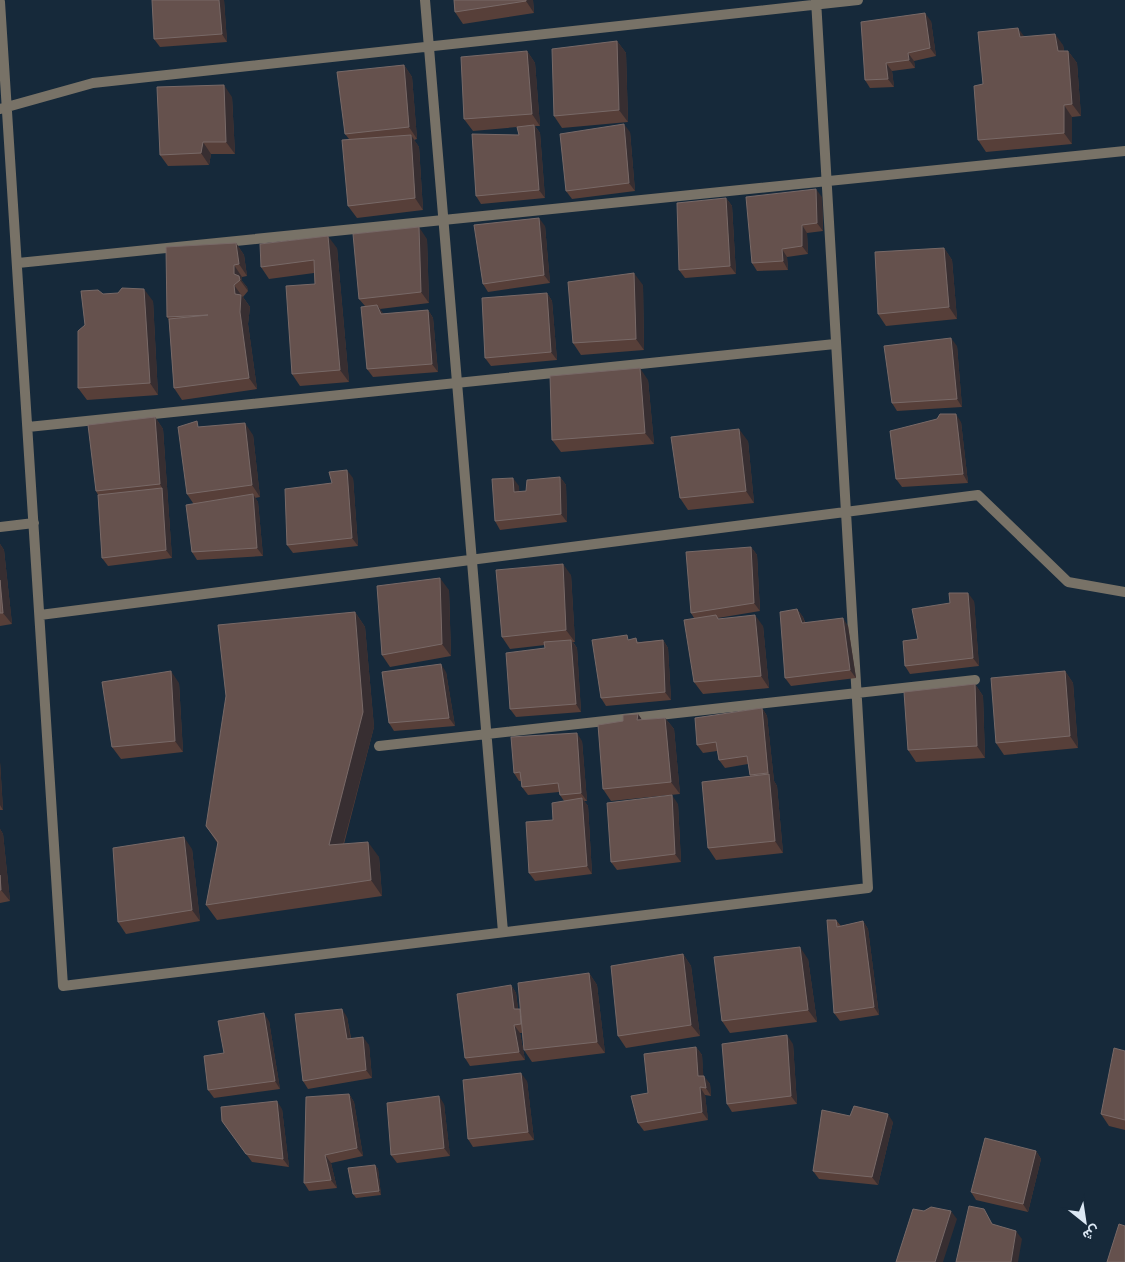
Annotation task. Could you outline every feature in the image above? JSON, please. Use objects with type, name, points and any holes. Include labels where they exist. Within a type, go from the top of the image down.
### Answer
[{"type":"street","points":[[424,0],[503,932]]},
{"type":"street","points":[[4,109],[93,83],[816,3],[858,0]]},
{"type":"street","points":[[0,2],[4,109],[18,263],[63,986],[868,888],[816,3]]},
{"type":"street","points":[[18,263],[1125,151]]},
{"type":"street","points":[[28,426],[835,344]]},
{"type":"street","points":[[40,615],[978,494],[1068,582],[1125,592]]},
{"type":"street","points":[[0,527],[34,523]]},
{"type":"street","points":[[379,746],[975,680]]},
{"type":"building","points":[[152,0],[219,0],[222,34],[154,39]]},
{"type":"building","points":[[454,0],[526,0],[526,1],[455,12]]},
{"type":"building","points":[[925,13],[930,48],[908,53],[909,60],[886,63],[888,79],[865,80],[861,22]]},
{"type":"building","points":[[1018,28],[1020,37],[1055,34],[1058,51],[1068,51],[1072,104],[1064,105],[1064,133],[978,140],[974,86],[983,84],[978,32]]},
{"type":"building","points":[[617,41],[619,110],[554,116],[552,49]]},
{"type":"building","points":[[527,51],[532,114],[464,119],[461,57]]},
{"type":"building","points":[[404,65],[409,127],[345,134],[337,72]]},
{"type":"building","points":[[224,85],[226,142],[203,142],[201,153],[160,155],[157,87]]},
{"type":"building","points":[[624,124],[629,183],[566,191],[560,134]]},
{"type":"building","points":[[534,125],[539,190],[476,196],[472,134],[519,135],[517,127]]},
{"type":"building","points":[[411,135],[415,198],[348,206],[342,140]]},
{"type":"building","points":[[816,189],[817,223],[802,225],[802,246],[782,249],[783,261],[752,263],[746,197]]},
{"type":"building","points":[[726,198],[730,266],[679,270],[677,203]]},
{"type":"building","points":[[539,218],[544,275],[483,284],[474,225]]},
{"type":"building","points":[[419,227],[421,292],[359,299],[353,234]]},
{"type":"building","points":[[328,236],[340,370],[292,374],[286,286],[315,284],[314,260],[261,267],[260,244]]},
{"type":"building","points":[[236,243],[239,264],[234,265],[234,274],[239,276],[240,280],[234,285],[235,294],[241,295],[240,312],[249,378],[174,388],[169,319],[208,315],[167,317],[166,247]]},
{"type":"building","points":[[944,248],[949,307],[878,314],[875,252]]},
{"type":"building","points":[[634,273],[636,339],[573,343],[568,282]]},
{"type":"building","points":[[122,288],[144,289],[150,383],[78,388],[78,331],[85,325],[81,291],[98,290],[103,294],[118,293]]},
{"type":"building","points":[[547,293],[551,352],[485,358],[482,298]]},
{"type":"building","points":[[377,305],[381,314],[428,310],[432,364],[367,369],[361,307]]},
{"type":"building","points":[[951,338],[957,399],[892,403],[884,346]]},
{"type":"building","points":[[640,368],[645,433],[552,440],[550,376]]},
{"type":"building","points":[[940,414],[956,414],[963,474],[896,479],[890,431],[937,419]]},
{"type":"building","points":[[155,417],[160,484],[96,491],[88,425]]},
{"type":"building","points":[[197,421],[198,427],[245,423],[252,485],[187,494],[178,427]]},
{"type":"building","points":[[739,429],[746,491],[680,498],[671,437]]},
{"type":"building","points":[[347,470],[352,538],[287,545],[285,489],[332,483],[329,472]]},
{"type":"building","points":[[560,477],[561,514],[495,521],[492,479],[513,478],[514,492],[526,491],[527,480]]},
{"type":"building","points":[[162,488],[166,550],[102,558],[98,495]]},
{"type":"building","points":[[253,494],[257,548],[192,552],[186,505]]},
{"type":"building","points":[[751,547],[754,603],[691,613],[686,552]]},
{"type":"building","points":[[563,564],[566,630],[502,637],[496,570]]},
{"type":"building","points":[[440,578],[442,644],[382,655],[377,586]]},
{"type":"building","points":[[0,580],[3,613],[0,613]]},
{"type":"building","points":[[949,593],[968,593],[973,658],[905,666],[903,641],[918,639],[912,609],[950,603]]},
{"type":"building","points":[[797,609],[802,623],[843,618],[850,670],[785,678],[780,612]]},
{"type":"building","points":[[355,612],[363,712],[329,845],[368,842],[371,880],[206,905],[218,842],[206,826],[226,696],[218,625]]},
{"type":"building","points":[[716,615],[718,619],[755,615],[761,676],[694,682],[684,620]]},
{"type":"building","points":[[627,635],[628,640],[636,638],[637,643],[663,640],[665,692],[601,698],[592,640]]},
{"type":"building","points":[[571,640],[576,704],[510,709],[506,653],[545,648],[544,642]]},
{"type":"building","points":[[441,664],[449,718],[389,723],[382,672]]},
{"type":"building","points":[[171,671],[175,741],[112,747],[102,682]]},
{"type":"building","points":[[1065,671],[1070,736],[996,743],[991,678]]},
{"type":"building","points":[[975,684],[977,746],[908,750],[904,692]]},
{"type":"building","points":[[762,708],[768,773],[750,775],[747,756],[719,760],[716,742],[697,745],[695,718]]},
{"type":"building","points":[[638,714],[637,720],[665,718],[671,782],[603,789],[598,725],[623,721],[623,715]]},
{"type":"building","points":[[577,733],[581,793],[560,795],[558,783],[522,787],[520,772],[514,773],[511,737]]},
{"type":"building","points":[[769,774],[775,841],[708,848],[702,782]]},
{"type":"building","points":[[672,795],[675,854],[611,862],[607,803]]},
{"type":"building","points":[[582,798],[587,866],[529,873],[526,822],[553,820],[552,803]]},
{"type":"building","points":[[184,837],[192,910],[118,922],[113,848]]},
{"type":"building","points":[[827,920],[836,920],[837,927],[863,921],[874,1007],[834,1013]]},
{"type":"building","points":[[800,947],[808,1010],[722,1021],[714,957]]},
{"type":"building","points":[[683,954],[691,1025],[618,1036],[611,966]]},
{"type":"building","points":[[589,973],[597,1042],[524,1050],[518,983]]},
{"type":"building","points":[[511,985],[514,1009],[520,1009],[521,1024],[514,1025],[519,1052],[465,1058],[457,994]]},
{"type":"building","points":[[342,1009],[347,1039],[363,1037],[366,1070],[303,1081],[295,1014]]},
{"type":"building","points":[[264,1013],[275,1081],[208,1090],[204,1056],[224,1053],[218,1021]]},
{"type":"building","points":[[787,1035],[791,1096],[727,1104],[722,1044]]},
{"type":"building","points":[[696,1047],[698,1076],[704,1076],[706,1088],[700,1087],[702,1112],[638,1123],[631,1096],[648,1093],[644,1054]]},
{"type":"building","points":[[1114,1048],[1125,1051],[1125,1120],[1101,1114]]},
{"type":"building","points":[[521,1073],[528,1132],[468,1139],[463,1080]]},
{"type":"building","points":[[349,1094],[357,1148],[325,1155],[331,1180],[304,1183],[306,1097]]},
{"type":"building","points":[[439,1096],[444,1148],[391,1155],[387,1103]]},
{"type":"building","points":[[277,1101],[283,1159],[246,1154],[222,1121],[221,1107]]},
{"type":"building","points":[[854,1106],[888,1114],[872,1177],[813,1171],[822,1110],[850,1116]]},
{"type":"building","points":[[985,1138],[1036,1151],[1023,1204],[971,1192]]},
{"type":"building","points":[[375,1165],[379,1191],[353,1194],[348,1168]]},
{"type":"building","points":[[969,1206],[984,1209],[992,1224],[1016,1231],[1011,1262],[956,1262]]},
{"type":"building","points":[[931,1207],[951,1211],[935,1262],[896,1262],[913,1209],[924,1211]]},
{"type":"building","points":[[1119,1224],[1125,1226],[1125,1262],[1107,1262]]}]
